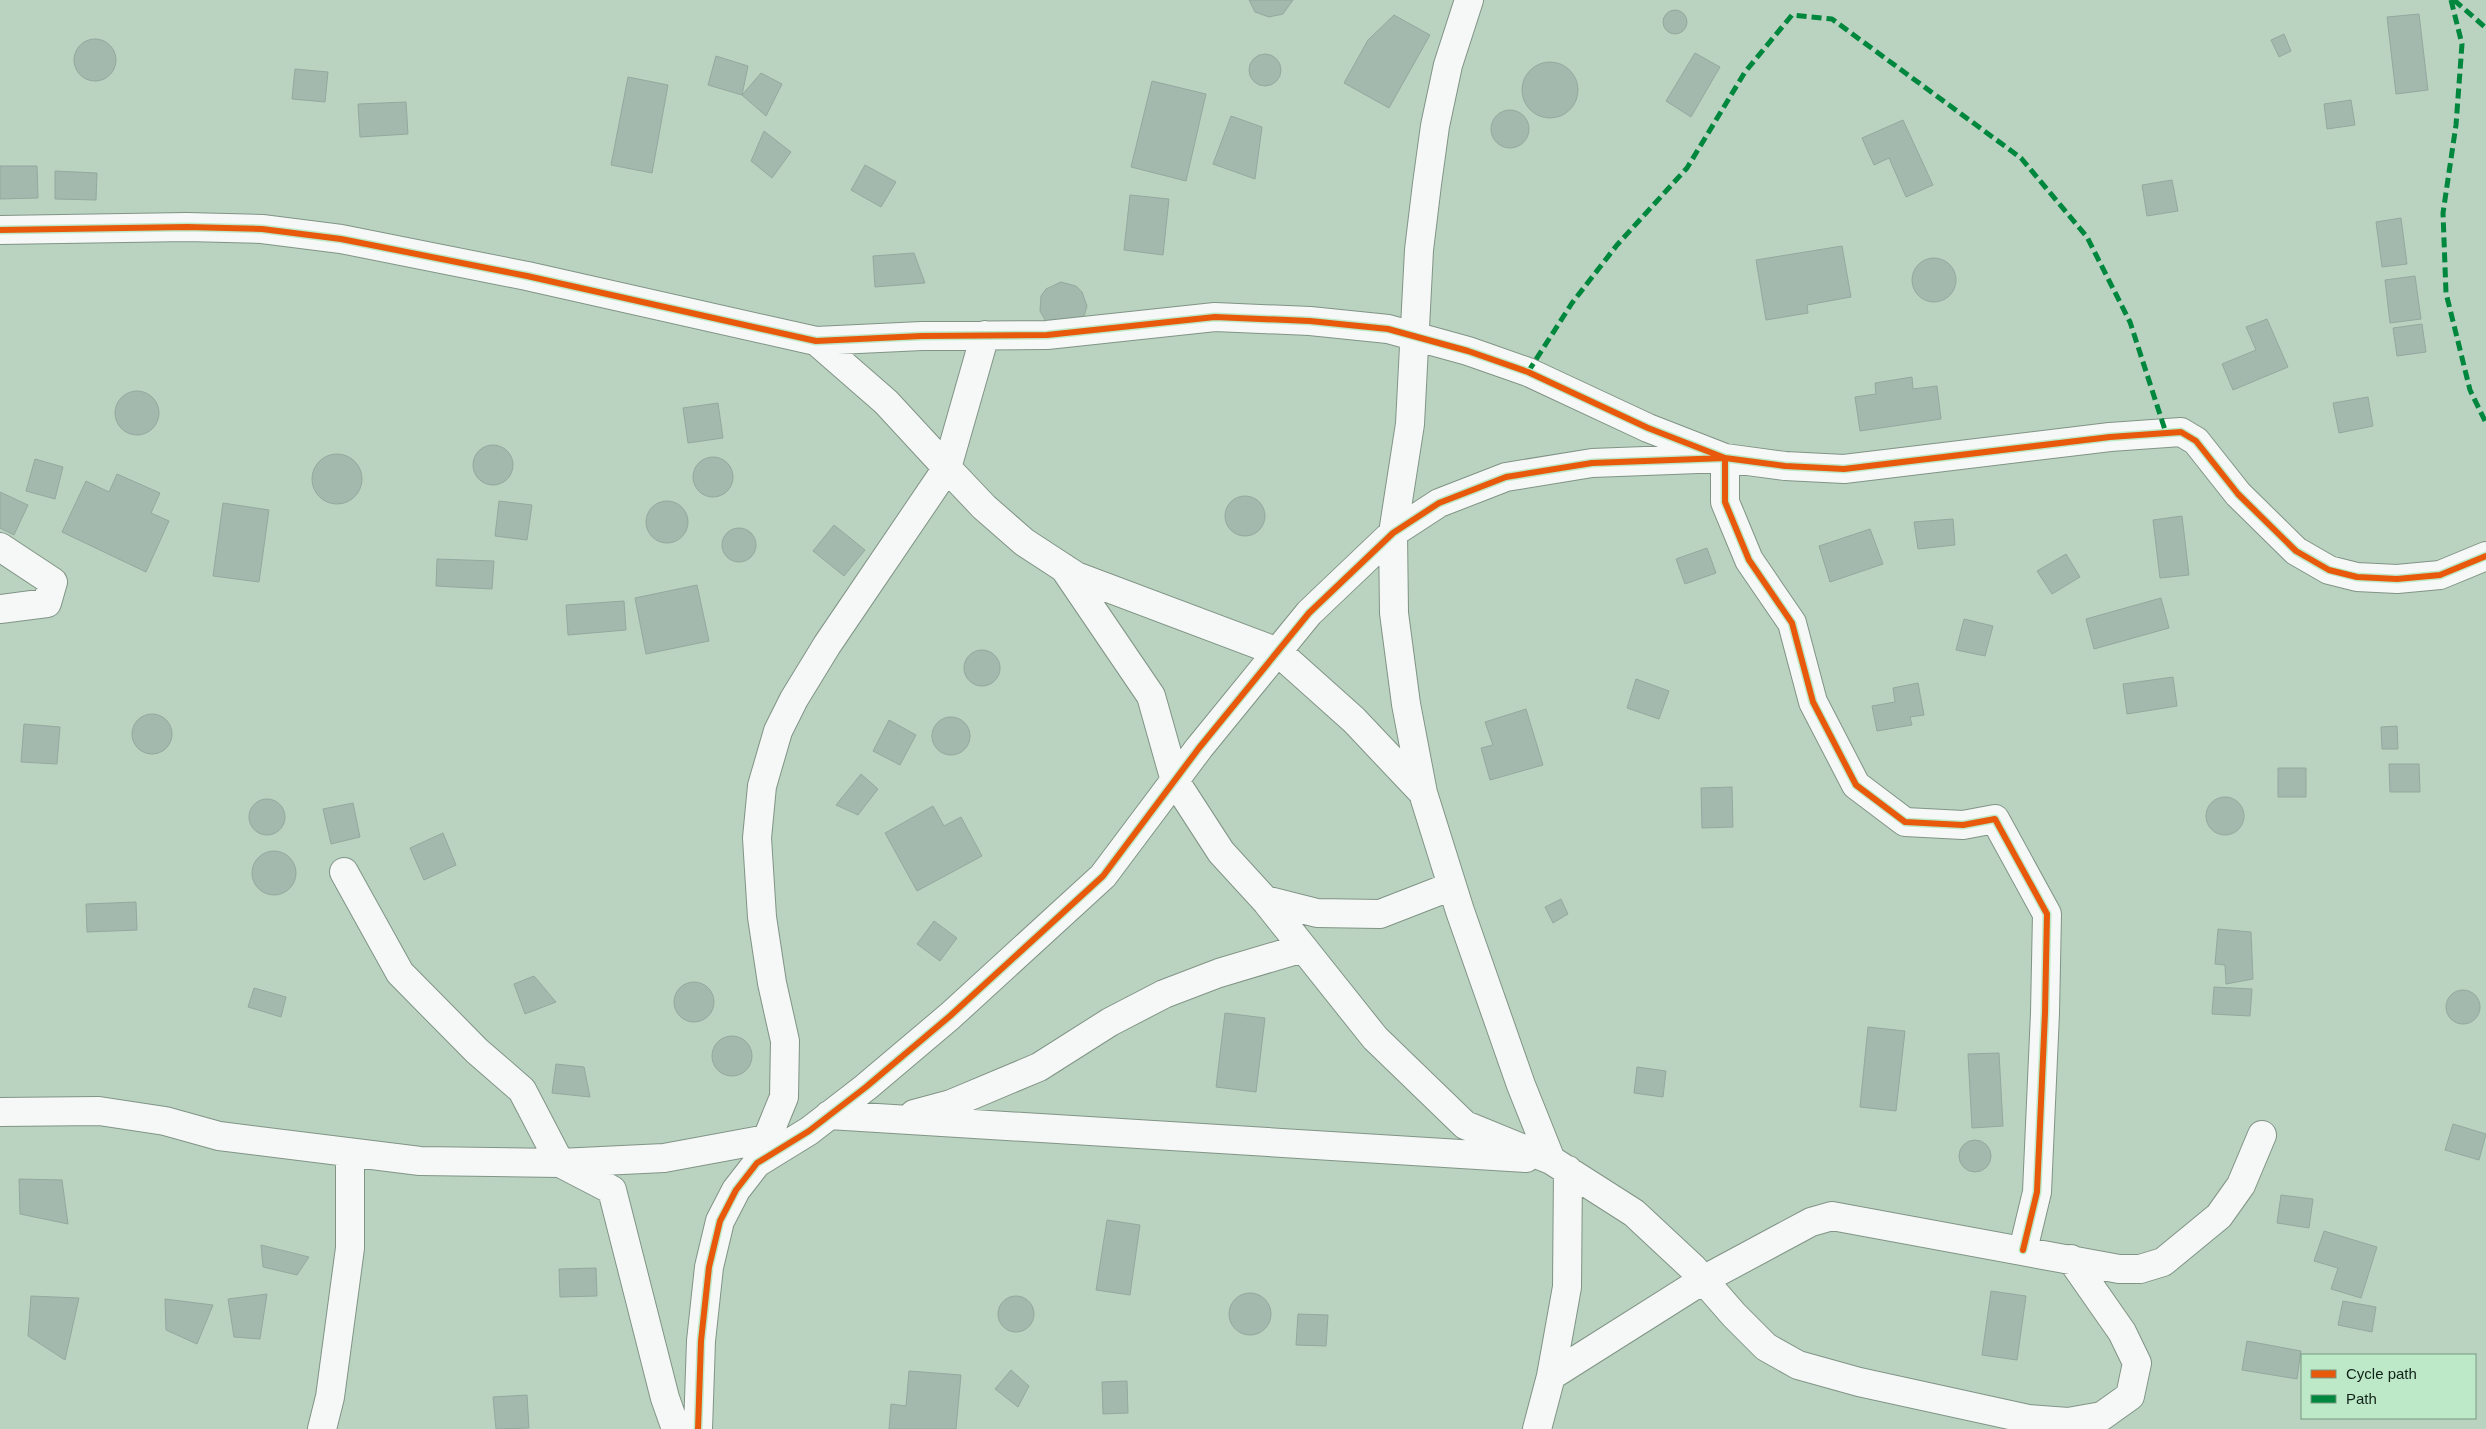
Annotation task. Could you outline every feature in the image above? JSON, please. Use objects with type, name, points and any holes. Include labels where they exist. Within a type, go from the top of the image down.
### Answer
[{"type":"street","points":[[1469,0],[1448,64],[1435,126],[1419,250],[1410,424],[1393,533],[1394,613],[1406,704],[1423,793],[1452,886],[1521,1086],[1559,1165],[1567,1286],[1551,1376],[1538,1429]]},
{"type":"street","points":[[0,230],[262,229],[340,240],[518,274],[816,341],[985,335],[1047,335],[1215,317],[1310,321],[1388,329],[1416,336],[1528,372],[1648,428],[1725,458]]},
{"type":"street","points":[[698,1429],[701,1341],[709,1267],[720,1221],[736,1190],[762,1151],[784,1097],[785,1041],[772,983],[762,917],[757,838],[762,786],[778,731],[794,699],[827,645],[947,468],[985,335]]},
{"type":"street","points":[[816,341],[886,402],[997,519],[1024,542],[1076,576],[1278,652],[1354,720],[1423,793]]},
{"type":"street","points":[[0,1112],[99,1111],[165,1121],[219,1136],[350,1154],[420,1161],[560,1163],[762,1151],[809,1131],[829,1115],[956,1010],[1103,876],[1240,696],[1309,613],[1393,533],[1440,503],[1506,477],[1592,463],[1725,458],[1785,466],[1844,469],[2110,437],[2181,432],[2196,441],[2238,494],[2296,551],[2329,570],[2357,577],[2396,579],[2440,575],[2486,556]]},
{"type":"street","points":[[1725,458],[1725,502],[1749,560],[1792,622],[1813,702],[1856,784],[1904,822],[1963,825],[1995,819],[2046,914],[2046,1013],[2037,1192],[2023,1250]]},
{"type":"street","points":[[0,547],[53,582],[47,603],[0,609]]},
{"type":"street","points":[[1064,568],[1151,696],[1175,781],[1221,852],[1265,900],[1375,1038],[1465,1125],[1559,1165],[1634,1213],[1703,1280],[1766,1347],[1798,1365],[1859,1382],[2028,1419],[2068,1422],[2102,1416],[2130,1396],[2136,1363],[2122,1332],[2071,1259]]},
{"type":"street","points":[[344,872],[400,973],[476,1051],[522,1090],[560,1163],[612,1190],[662,1388],[676,1429]]},
{"type":"street","points":[[1265,900],[1317,913],[1380,914],[1452,886]]},
{"type":"street","points":[[893,1120],[951,1104],[1039,1066],[1110,1022],[1164,994],[1219,973],[1304,948]]},
{"type":"street","points":[[829,1115],[1249,1140],[1559,1165]]},
{"type":"street","points":[[1551,1376],[1703,1280],[1811,1222],[1832,1216],[2118,1269],[2140,1268],[2163,1262],[2219,1216],[2241,1185],[2262,1135]]},
{"type":"street","points":[[322,1429],[330,1397],[350,1248],[350,1154]]},
{"type":"building","points":[[1249,0],[1293,0],[1283,14],[1269,17],[1255,12]]},
{"type":"building","points":[[1675,10],[1684,13],[1687,22],[1684,31],[1675,34],[1666,31],[1663,22],[1666,13]]},
{"type":"building","points":[[2419,14],[2428,90],[2396,94],[2387,17]]},
{"type":"building","points":[[1394,15],[1430,35],[1389,108],[1344,83],[1368,40]]},
{"type":"building","points":[[2284,34],[2291,51],[2279,57],[2271,40]]},
{"type":"building","points":[[95,39],[110,45],[116,60],[110,75],[95,81],[80,75],[74,60],[80,45]]},
{"type":"building","points":[[1695,53],[1720,67],[1691,117],[1666,101]]},
{"type":"building","points":[[1265,54],[1276,59],[1281,70],[1276,81],[1265,86],[1254,81],[1249,70],[1254,59]]},
{"type":"building","points":[[716,56],[748,66],[742,95],[708,85]]},
{"type":"building","points":[[1550,62],[1561,64],[1570,70],[1576,79],[1578,90],[1576,101],[1570,110],[1561,116],[1550,118],[1539,116],[1530,110],[1524,101],[1522,90],[1524,79],[1530,70],[1539,64]]},
{"type":"building","points":[[295,69],[328,72],[325,102],[292,99]]},
{"type":"building","points":[[761,73],[782,84],[766,116],[742,95]]},
{"type":"building","points":[[628,77],[668,85],[652,173],[611,165]]},
{"type":"building","points":[[1152,81],[1206,94],[1186,181],[1131,167]]},
{"type":"building","points":[[2351,100],[2355,125],[2327,129],[2324,104]]},
{"type":"building","points":[[406,102],[408,134],[360,137],[358,104]]},
{"type":"building","points":[[1510,110],[1524,115],[1529,129],[1524,143],[1510,148],[1496,143],[1491,129],[1496,115]]},
{"type":"building","points":[[1231,116],[1262,127],[1255,179],[1213,164]]},
{"type":"building","points":[[1903,120],[1933,185],[1906,197],[1889,158],[1874,165],[1862,138]]},
{"type":"building","points":[[764,131],[791,152],[772,178],[751,161]]},
{"type":"building","points":[[865,165],[896,182],[881,207],[851,190]]},
{"type":"building","points":[[0,166],[37,166],[38,198],[0,199]]},
{"type":"building","points":[[55,171],[97,173],[96,200],[55,199]]},
{"type":"building","points":[[2172,180],[2178,211],[2147,216],[2142,185]]},
{"type":"building","points":[[1130,195],[1169,199],[1163,255],[1124,250]]},
{"type":"building","points":[[2401,218],[2407,264],[2382,267],[2376,222]]},
{"type":"building","points":[[1842,246],[1851,297],[1807,305],[1808,313],[1766,320],[1756,260]]},
{"type":"building","points":[[914,253],[925,283],[875,287],[873,256]]},
{"type":"building","points":[[1934,258],[1946,262],[1952,268],[1956,280],[1952,292],[1946,298],[1934,302],[1922,298],[1916,292],[1912,280],[1916,268],[1922,262]]},
{"type":"building","points":[[2415,276],[2421,319],[2390,323],[2385,280]]},
{"type":"building","points":[[1061,282],[1076,286],[1082,292],[1087,306],[1085,313],[1082,320],[1048,325],[1040,311],[1041,296],[1046,289]]},
{"type":"building","points":[[2267,319],[2288,367],[2233,390],[2222,364],[2256,350],[2246,327]]},
{"type":"building","points":[[2422,324],[2426,352],[2397,356],[2393,328]]},
{"type":"building","points":[[1912,377],[1913,389],[1937,386],[1941,419],[1860,431],[1855,397],[1876,394],[1875,383]]},
{"type":"building","points":[[133,391],[141,391],[153,397],[159,413],[153,429],[141,435],[133,435],[121,429],[115,417],[115,409],[121,397]]},
{"type":"building","points":[[2368,397],[2373,426],[2339,433],[2333,403]]},
{"type":"building","points":[[718,403],[723,438],[688,443],[683,408]]},
{"type":"building","points":[[497,445],[504,448],[510,454],[513,465],[512,473],[504,482],[497,485],[489,485],[482,482],[474,473],[473,461],[476,454],[485,446]]},
{"type":"building","points":[[332,454],[342,454],[355,461],[362,474],[362,484],[355,497],[342,504],[332,504],[323,500],[316,493],[312,484],[312,474],[316,465],[323,458]]},
{"type":"building","points":[[717,457],[724,460],[730,466],[733,477],[732,485],[724,494],[717,497],[709,497],[702,494],[694,485],[693,473],[696,466],[705,458]]},
{"type":"building","points":[[35,459],[63,467],[55,499],[26,491]]},
{"type":"building","points":[[117,474],[160,493],[151,513],[169,521],[146,572],[62,532],[86,481],[109,492]]},
{"type":"building","points":[[0,492],[28,505],[14,535],[0,528]]},
{"type":"building","points":[[1249,496],[1256,499],[1262,505],[1265,516],[1264,524],[1256,533],[1249,536],[1241,536],[1234,533],[1226,524],[1225,512],[1228,505],[1237,497]]},
{"type":"building","points":[[499,501],[532,505],[527,540],[495,536]]},
{"type":"building","points":[[663,501],[671,501],[682,507],[688,522],[682,537],[671,543],[663,543],[652,537],[646,526],[646,518],[652,507]]},
{"type":"building","points":[[223,503],[269,510],[259,582],[213,576]]},
{"type":"building","points":[[2182,516],[2189,575],[2160,578],[2153,520]]},
{"type":"building","points":[[1953,519],[1955,545],[1918,549],[1914,522]]},
{"type":"building","points":[[834,525],[865,550],[844,576],[813,551]]},
{"type":"building","points":[[739,528],[746,529],[751,533],[755,538],[755,552],[751,557],[746,561],[739,562],[732,561],[727,557],[723,552],[722,545],[723,538],[727,533],[732,529]]},
{"type":"building","points":[[1870,529],[1883,564],[1830,582],[1819,546]]},
{"type":"building","points":[[1707,548],[1716,573],[1685,584],[1676,559]]},
{"type":"building","points":[[2066,554],[2080,577],[2052,594],[2037,571]]},
{"type":"building","points":[[437,559],[494,561],[492,589],[436,586]]},
{"type":"building","points":[[697,585],[709,641],[646,654],[635,598]]},
{"type":"building","points":[[2161,598],[2169,628],[2094,649],[2086,619]]},
{"type":"building","points":[[624,601],[626,630],[568,635],[566,605]]},
{"type":"building","points":[[1964,619],[1993,626],[1985,656],[1956,650]]},
{"type":"building","points":[[982,650],[989,651],[995,655],[999,661],[999,675],[995,681],[989,685],[982,686],[975,685],[969,681],[965,675],[964,668],[965,661],[969,655],[975,651]]},
{"type":"building","points":[[2173,677],[2177,706],[2127,714],[2123,684]]},
{"type":"building","points":[[1636,679],[1669,691],[1659,719],[1627,708]]},
{"type":"building","points":[[1918,683],[1924,715],[1910,717],[1912,725],[1877,731],[1872,706],[1895,702],[1893,688]]},
{"type":"building","points":[[1526,709],[1543,765],[1490,780],[1481,748],[1493,745],[1485,722]]},
{"type":"building","points":[[152,714],[166,720],[172,734],[166,748],[152,754],[138,748],[132,734],[138,720]]},
{"type":"building","points":[[951,717],[965,722],[970,736],[965,750],[951,755],[937,750],[932,736],[937,722]]},
{"type":"building","points":[[889,720],[916,735],[900,765],[873,751]]},
{"type":"building","points":[[24,724],[60,727],[57,764],[21,762]]},
{"type":"building","points":[[2397,726],[2398,749],[2382,749],[2381,727]]},
{"type":"building","points":[[2389,764],[2419,764],[2420,792],[2390,792]]},
{"type":"building","points":[[2278,768],[2306,768],[2306,797],[2278,797]]},
{"type":"building","points":[[861,774],[878,789],[858,815],[836,805]]},
{"type":"building","points":[[1732,787],[1733,827],[1702,828],[1701,788]]},
{"type":"building","points":[[2225,797],[2239,802],[2244,816],[2239,830],[2225,835],[2211,830],[2206,816],[2211,802]]},
{"type":"building","points":[[267,799],[274,800],[280,804],[284,810],[284,824],[280,830],[274,834],[267,835],[260,834],[254,830],[250,824],[249,817],[250,810],[254,804],[260,800]]},
{"type":"building","points":[[353,803],[360,837],[331,844],[323,809]]},
{"type":"building","points":[[933,806],[944,826],[961,817],[982,856],[917,891],[885,833]]},
{"type":"building","points":[[443,833],[456,865],[424,880],[410,848]]},
{"type":"building","points":[[270,851],[278,851],[290,857],[296,873],[290,889],[278,895],[270,895],[258,889],[252,877],[252,869],[258,857]]},
{"type":"building","points":[[1561,899],[1568,914],[1553,923],[1545,907]]},
{"type":"building","points":[[136,902],[137,930],[87,932],[86,904]]},
{"type":"building","points":[[934,921],[957,938],[940,961],[917,944]]},
{"type":"building","points":[[2218,929],[2251,932],[2253,979],[2226,984],[2225,965],[2215,964]]},
{"type":"building","points":[[534,976],[556,1002],[525,1014],[514,984]]},
{"type":"building","points":[[694,982],[708,988],[714,1002],[708,1016],[694,1022],[680,1016],[674,1002],[680,988]]},
{"type":"building","points":[[2214,987],[2252,989],[2250,1016],[2212,1014]]},
{"type":"building","points":[[254,988],[286,997],[281,1017],[248,1007]]},
{"type":"building","points":[[2463,990],[2475,995],[2480,1007],[2475,1019],[2463,1024],[2451,1019],[2446,1007],[2451,995]]},
{"type":"building","points":[[1225,1013],[1265,1018],[1256,1092],[1216,1087]]},
{"type":"building","points":[[1868,1027],[1905,1031],[1896,1111],[1860,1107]]},
{"type":"building","points":[[736,1036],[743,1039],[749,1045],[752,1056],[751,1064],[743,1073],[736,1076],[728,1076],[721,1073],[713,1064],[712,1052],[715,1045],[724,1037]]},
{"type":"building","points":[[1999,1053],[2003,1126],[1972,1128],[1968,1054]]},
{"type":"building","points":[[556,1064],[584,1067],[590,1097],[552,1093]]},
{"type":"building","points":[[1637,1067],[1666,1071],[1663,1097],[1634,1093]]},
{"type":"building","points":[[2453,1124],[2486,1134],[2479,1160],[2445,1150]]},
{"type":"building","points":[[1975,1140],[1987,1144],[1991,1156],[1987,1168],[1975,1172],[1963,1168],[1959,1156],[1963,1144]]},
{"type":"building","points":[[19,1179],[62,1180],[68,1224],[20,1214]]},
{"type":"building","points":[[2281,1195],[2313,1199],[2309,1228],[2277,1223]]},
{"type":"building","points":[[1107,1220],[1140,1225],[1130,1295],[1096,1290]]},
{"type":"building","points":[[2324,1231],[2377,1247],[2361,1298],[2331,1289],[2338,1268],[2314,1261]]},
{"type":"building","points":[[261,1245],[309,1257],[297,1275],[263,1267]]},
{"type":"building","points":[[596,1268],[597,1296],[560,1297],[559,1269]]},
{"type":"building","points":[[1991,1291],[2026,1296],[2017,1360],[1982,1355]]},
{"type":"building","points":[[1254,1293],[1262,1296],[1268,1302],[1271,1314],[1268,1326],[1262,1332],[1246,1335],[1238,1332],[1232,1326],[1229,1310],[1232,1302],[1238,1296]]},
{"type":"building","points":[[267,1294],[260,1339],[234,1337],[228,1299]]},
{"type":"building","points":[[31,1296],[79,1298],[65,1360],[28,1336]]},
{"type":"building","points":[[1016,1296],[1023,1297],[1029,1301],[1033,1307],[1033,1321],[1029,1327],[1023,1331],[1016,1332],[1009,1331],[1003,1327],[999,1321],[998,1314],[999,1307],[1003,1301],[1009,1297]]},
{"type":"building","points":[[165,1299],[213,1305],[197,1344],[166,1330]]},
{"type":"building","points":[[2343,1301],[2376,1307],[2372,1332],[2338,1325]]},
{"type":"building","points":[[1298,1314],[1328,1315],[1326,1346],[1296,1345]]},
{"type":"building","points":[[2247,1341],[2301,1351],[2297,1379],[2242,1370]]},
{"type":"building","points":[[1011,1370],[1029,1386],[1018,1407],[995,1389]]},
{"type":"building","points":[[909,1371],[961,1375],[956,1429],[889,1429],[891,1404],[906,1406]]},
{"type":"building","points":[[1127,1381],[1128,1413],[1103,1414],[1102,1382]]},
{"type":"building","points":[[527,1395],[529,1428],[496,1429],[493,1397]]},
{"type":"marked path","points":[[2451,0],[2462,44],[2456,125],[2443,213],[2446,293],[2470,390],[2486,423]]},
{"type":"marked path","points":[[2454,0],[2486,28]]},
{"type":"marked path","points":[[1528,372],[1572,303],[1617,245],[1687,168],[1745,72],[1792,15],[1832,19],[2021,158],[2087,237],[2130,322],[2166,433]]},
{"type":"cycle path","points":[[0,230],[187,227],[262,229],[341,239],[527,276],[816,341],[922,336],[1047,335],[1215,317],[1310,321],[1388,329],[1468,351],[1528,372],[1648,428],[1725,458],[1725,502],[1749,560],[1792,623],[1813,702],[1856,785],[1905,822],[1963,825],[1995,819],[2047,914],[2045,1013],[2037,1192],[2023,1250]]},
{"type":"cycle path","points":[[698,1429],[701,1341],[709,1267],[720,1221],[736,1190],[757,1163],[809,1131],[866,1087],[950,1016],[1103,876],[1199,748],[1309,613],[1393,533],[1439,503],[1506,477],[1592,463],[1725,458],[1785,466],[1844,469],[2110,437],[2181,432],[2196,441],[2238,494],[2296,551],[2329,570],[2357,577],[2397,579],[2440,575],[2486,556]]}]
